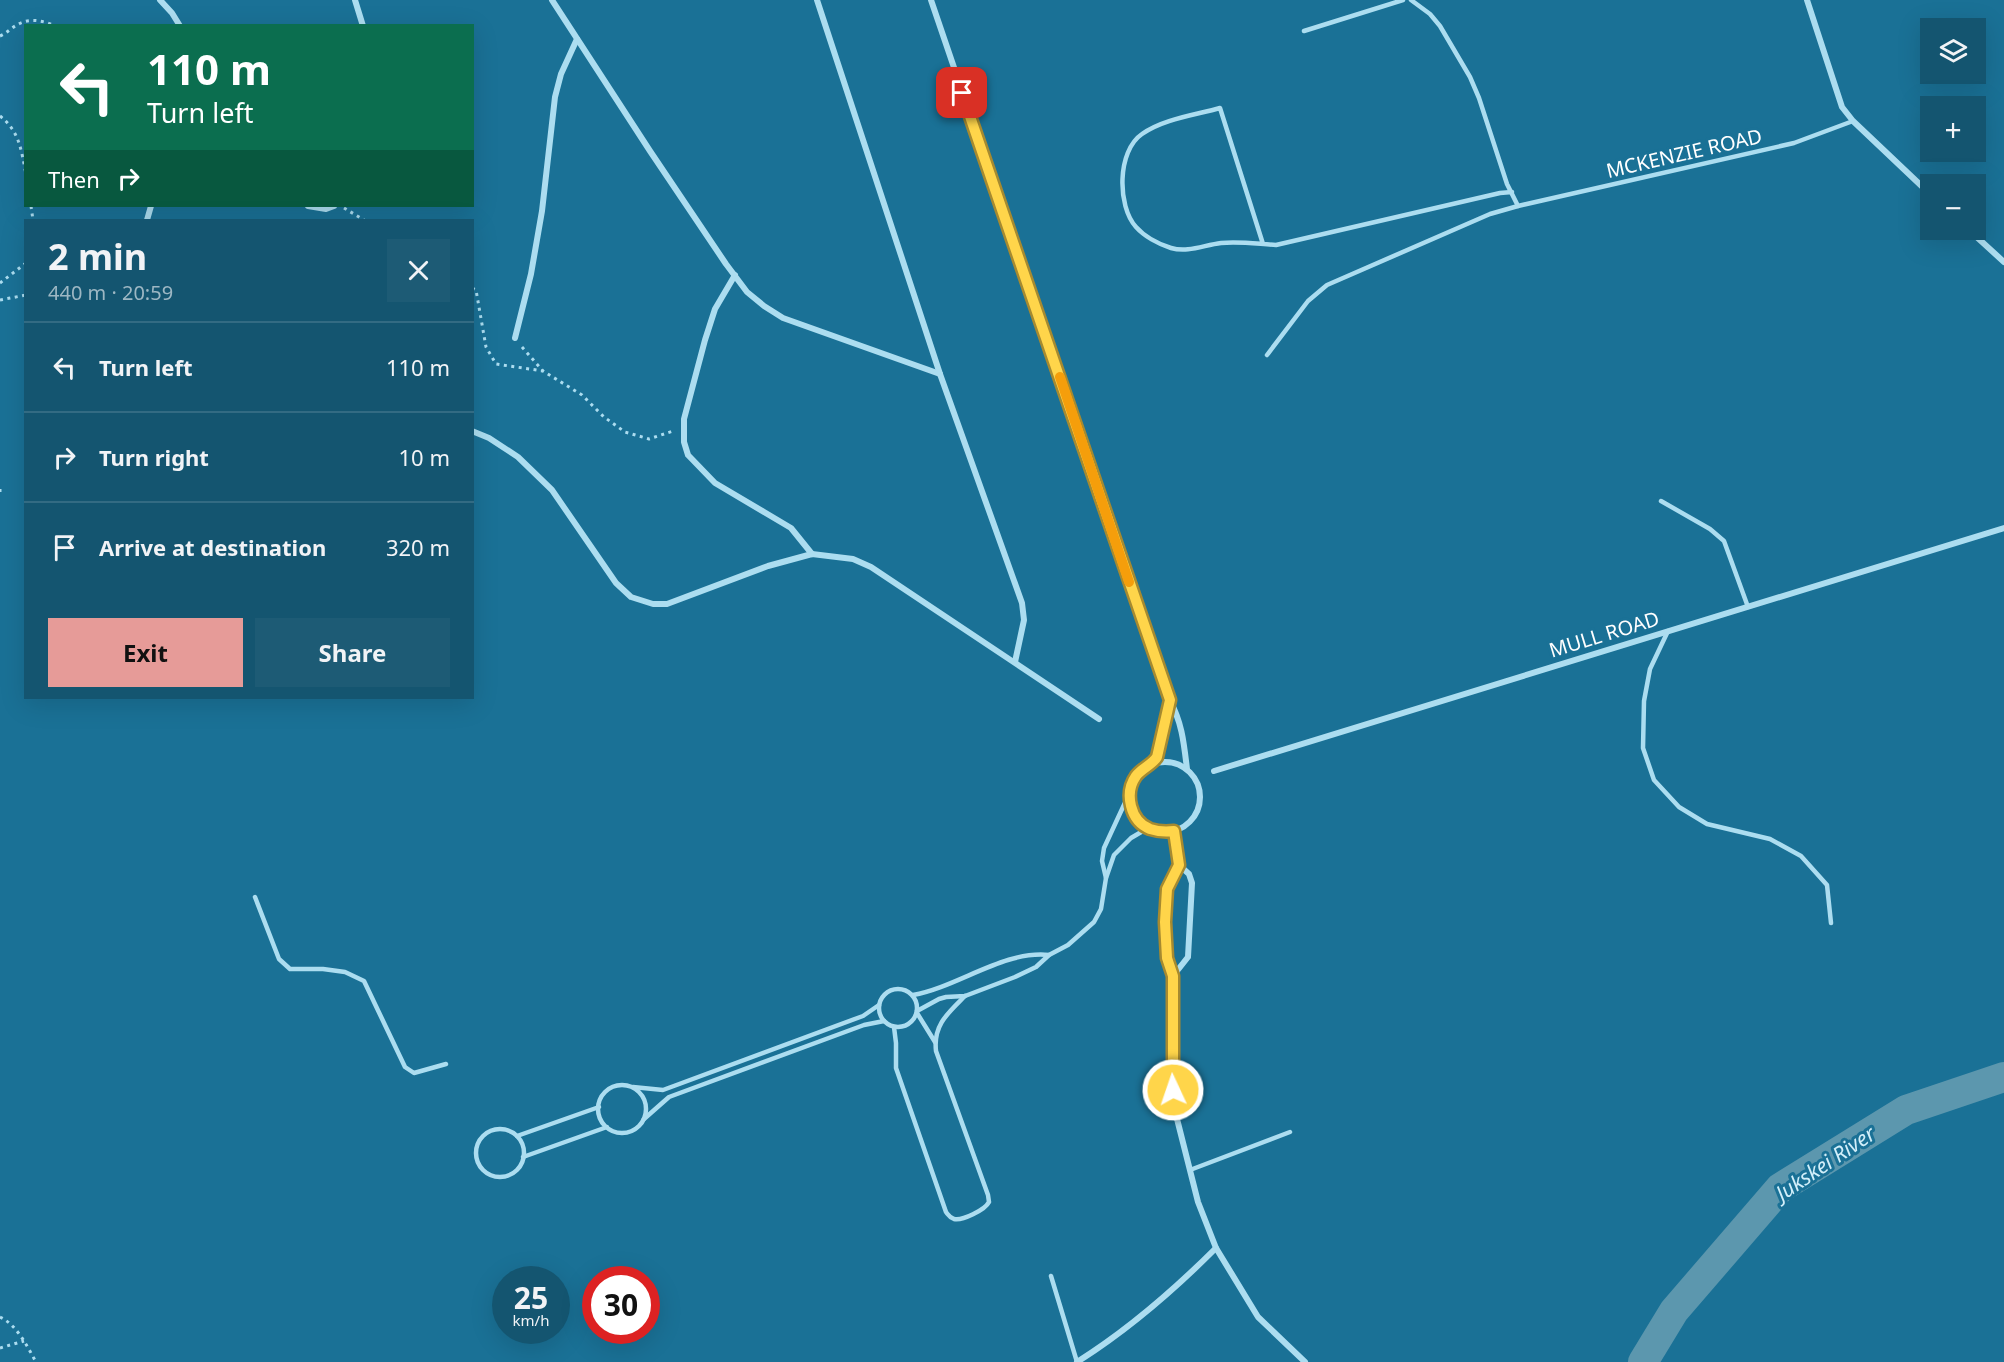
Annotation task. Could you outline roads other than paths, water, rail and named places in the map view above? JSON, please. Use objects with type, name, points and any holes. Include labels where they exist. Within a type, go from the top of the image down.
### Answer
[{"type":"street","points":[[160,0],[179,24]]},
{"type":"street","points":[[355,0],[362,24]]},
{"type":"street","points":[[552,0],[650,151],[747,292],[783,318],[940,374]]},
{"type":"street","points":[[816,0],[940,374],[1022,603],[1024,620],[1015,662]]},
{"type":"street","points":[[931,0],[1170,700],[1177,713],[1182,730],[1187,769]]},
{"type":"street","points":[[1807,0],[1842,107],[1853,121],[1920,185]]},
{"type":"street","points":[[515,338],[533,264],[542,211],[555,97],[561,74],[577,39]]},
{"type":"street","points":[[314,207],[326,209],[331,207]]},
{"type":"street","points":[[1980,240],[2004,262]]},
{"type":"street","points":[[735,276],[715,309],[705,340],[684,428],[684,442],[688,455],[715,483],[791,528],[812,554]]},
{"type":"street","points":[[474,432],[489,438],[518,457],[552,490],[616,583],[631,597],[653,604],[667,604],[768,566],[812,554],[853,559],[871,567],[1099,719]]},
{"type":"street","name":"MULL ROAD","points":[[1214,771],[2004,528]]},
{"type":"street","points":[[1153,763],[1161,745],[1170,700]]},
{"type":"street","points":[[1165,761],[1187,769],[1199,787],[1198,809],[1192,819],[1174,831],[1161,832],[1148,828],[1134,814],[1129,794],[1132,784],[1137,775],[1153,763],[1165,761]]},
{"type":"street","points":[[1174,831],[1179,865],[1167,889],[1167,958],[1173,976],[1172,1047],[1175,1112],[1198,1202],[1216,1248],[1258,1317],[1305,1362]]},
{"type":"street","points":[[1173,976],[1188,957],[1192,883],[1189,874],[1179,865]]},
{"type":"street","points":[[1077,1362],[1104,1345],[1181,1283],[1216,1248]]},
{"type":"lane","points":[[1304,31],[1403,0]]},
{"type":"lane","points":[[1411,0],[1430,14],[1440,26],[1470,77],[1507,184],[1518,206]]},
{"type":"lane","points":[[1263,244],[1220,108],[1159,125],[1141,135],[1132,145],[1121,177],[1123,198],[1134,226],[1152,239],[1172,248],[1189,249],[1222,243],[1263,244],[1276,244],[1512,192]]},
{"type":"lane","name":"MCKENZIE ROAD","points":[[1267,355],[1308,301],[1327,285],[1490,214],[1794,143],[1853,121]]},
{"type":"lane","points":[[1661,501],[1710,529],[1724,541],[1748,607]]},
{"type":"lane","points":[[1668,631],[1650,669],[1644,701],[1643,748],[1654,780],[1678,807],[1707,824],[1770,839],[1801,856],[1827,885],[1831,923]]},
{"type":"lane","points":[[1106,878],[1102,861],[1104,848],[1129,794]]},
{"type":"lane","points":[[879,1005],[880,1016],[884,1021],[894,1027],[908,1024],[917,1012],[939,999],[965,996],[1016,978],[1036,967],[1049,955],[1068,945],[1094,922],[1101,909],[1106,878],[1114,855],[1131,838],[1148,828]]},
{"type":"lane","points":[[255,897],[279,959],[284,965],[290,969],[345,972],[364,981],[405,1067],[414,1073],[446,1064]]},
{"type":"lane","points":[[913,995],[939,989],[1010,960],[1034,954],[1049,955]]},
{"type":"lane","points":[[633,1087],[645,1100],[646,1113],[641,1124],[631,1131],[618,1132],[607,1127],[600,1117],[599,1107],[601,1098],[609,1089],[620,1084],[663,1090],[863,1016],[879,1005],[884,995],[893,989],[904,989],[913,995],[917,1012],[935,1042]]},
{"type":"lane","points":[[894,1027],[896,1068],[946,1212],[950,1217],[958,1219],[983,1210],[989,1199],[936,1051],[935,1042],[936,1031],[942,1020],[965,996]]},
{"type":"lane","points":[[644,1119],[669,1097],[864,1025],[884,1021]]},
{"type":"lane","points":[[517,1136],[599,1107]]},
{"type":"lane","points":[[523,1157],[607,1127]]},
{"type":"lane","points":[[501,1129],[511,1131],[523,1147],[523,1157],[516,1170],[502,1177],[487,1173],[478,1161],[477,1146],[486,1133],[501,1129]]},
{"type":"lane","points":[[1190,1170],[1290,1132]]},
{"type":"lane","points":[[1051,1276],[1077,1362]]},
{"type":"waterway","name":"Jukskei River","points":[[1643,1362],[1674,1311],[1780,1188],[1906,1110],[2004,1077]]}]
